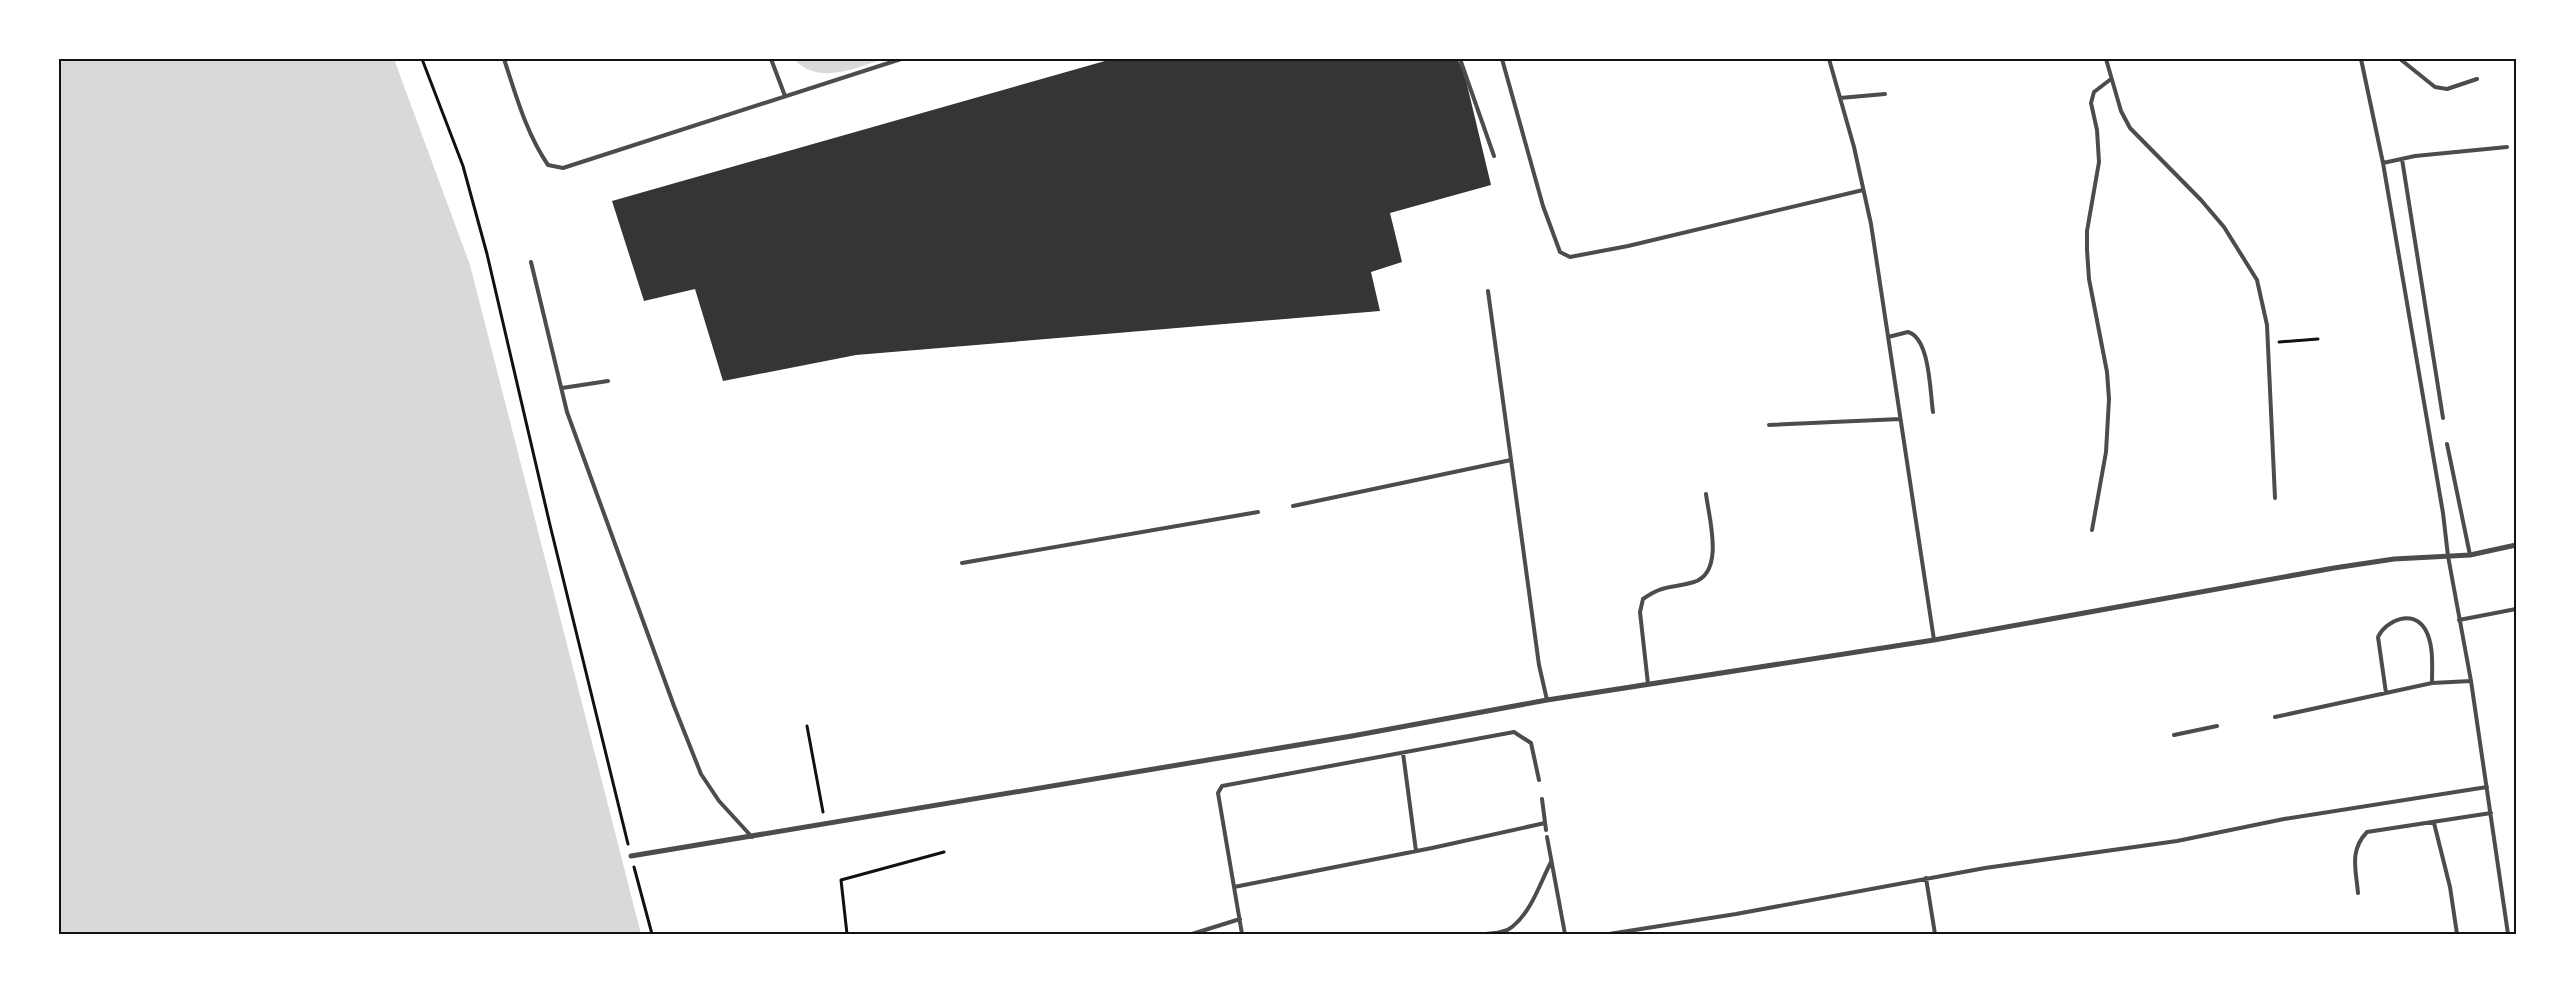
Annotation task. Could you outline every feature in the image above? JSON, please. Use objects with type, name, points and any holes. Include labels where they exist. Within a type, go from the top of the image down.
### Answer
[{"type":"street","points":[[632,856],[1343,738],[1547,700],[1934,640],[2334,568],[2394,559],[2470,555],[2516,545]]},
{"type":"lane","points":[[504,59],[522,113],[540,154],[548,165],[563,168],[901,59]]},
{"type":"lane","points":[[771,59],[785,96]]},
{"type":"lane","points":[[1460,59],[1494,156]]},
{"type":"lane","points":[[1502,59],[1543,206],[1560,252],[1570,257],[1628,246],[1863,190]]},
{"type":"lane","points":[[1829,59],[1863,190],[1888,337],[1934,640]]},
{"type":"lane","points":[[2106,59],[2121,111],[2130,128],[2201,200],[2224,227],[2250,265],[2257,280],[2263,305],[2268,343],[2274,498]]},
{"type":"lane","points":[[2361,59],[2382,163],[2443,513],[2448,556],[2471,681],[2508,934]]},
{"type":"lane","points":[[2400,59],[2435,87],[2447,89],[2477,79]]},
{"type":"lane","points":[[2092,530],[2106,452],[2109,399],[2107,372],[2089,278],[2087,250],[2087,232],[2099,162],[2091,103],[2094,92],[2112,78]]},
{"type":"lane","points":[[1840,98],[1885,94]]},
{"type":"lane","points":[[2382,163],[2506,147]]},
{"type":"lane","points":[[2402,159],[2443,418]]},
{"type":"lane","points":[[531,262],[568,412],[657,660],[701,774],[719,801],[752,837]]},
{"type":"lane","points":[[1488,291],[1539,665],[1547,700]]},
{"type":"lane","points":[[1888,337],[1908,332],[1919,338],[1924,350],[1933,412]]},
{"type":"lane","points":[[562,388],[608,381]]},
{"type":"lane","points":[[1769,425],[1900,419]]},
{"type":"lane","points":[[2447,444],[2470,555]]},
{"type":"lane","points":[[1293,506],[1511,460]]},
{"type":"lane","points":[[1648,684],[1640,612],[1643,599],[1658,588],[1696,582],[1708,572],[1714,559],[1706,494]]},
{"type":"lane","points":[[962,563],[1258,512]]},
{"type":"lane","points":[[2459,620],[2516,609]]},
{"type":"lane","points":[[2386,693],[2378,637],[2382,628],[2391,620],[2403,618],[2415,620],[2425,628],[2432,651],[2432,683]]},
{"type":"lane","points":[[2275,717],[2432,683],[2471,681]]},
{"type":"lane","points":[[2174,735],[2218,726]]},
{"type":"lane","points":[[1242,934],[1218,793],[1222,786],[1514,732],[1531,743],[1539,780]]},
{"type":"lane","points":[[1403,753],[1416,851]]},
{"type":"lane","points":[[1609,934],[1736,914],[1985,868],[2177,841],[2284,819],[2487,787]]},
{"type":"lane","points":[[1542,799],[1546,830]]},
{"type":"lane","points":[[2358,893],[2355,857],[2357,842],[2367,832],[2490,813]]},
{"type":"lane","points":[[1234,887],[1545,823]]},
{"type":"lane","points":[[2434,823],[2450,887],[2457,934]]},
{"type":"lane","points":[[1546,837],[1565,934]]},
{"type":"lane","points":[[1486,934],[1512,927],[1541,887],[1551,862]]},
{"type":"lane","points":[[1926,878],[1936,934]]},
{"type":"lane","points":[[1192,934],[1240,919]]},
{"type":"path","points":[[422,59],[464,166],[487,254],[552,535],[652,934]]},
{"type":"path","points":[[2268,343],[2318,339]]},
{"type":"path","points":[[807,726],[825,824]]},
{"type":"path","points":[[847,934],[841,880],[944,852]]},
{"type":"shaded area","points":[[59,59],[394,59],[470,265],[641,934],[59,934]]},
{"type":"shaded area","points":[[794,59],[884,59],[849,70],[826,73],[814,72]]},
{"type":"building","points":[[1112,59],[1441,59],[1442,61],[1457,59],[1464,72],[1491,185],[1390,213],[1402,262],[1371,272],[1380,311],[856,355],[723,381],[695,289],[644,301],[612,201]]}]
